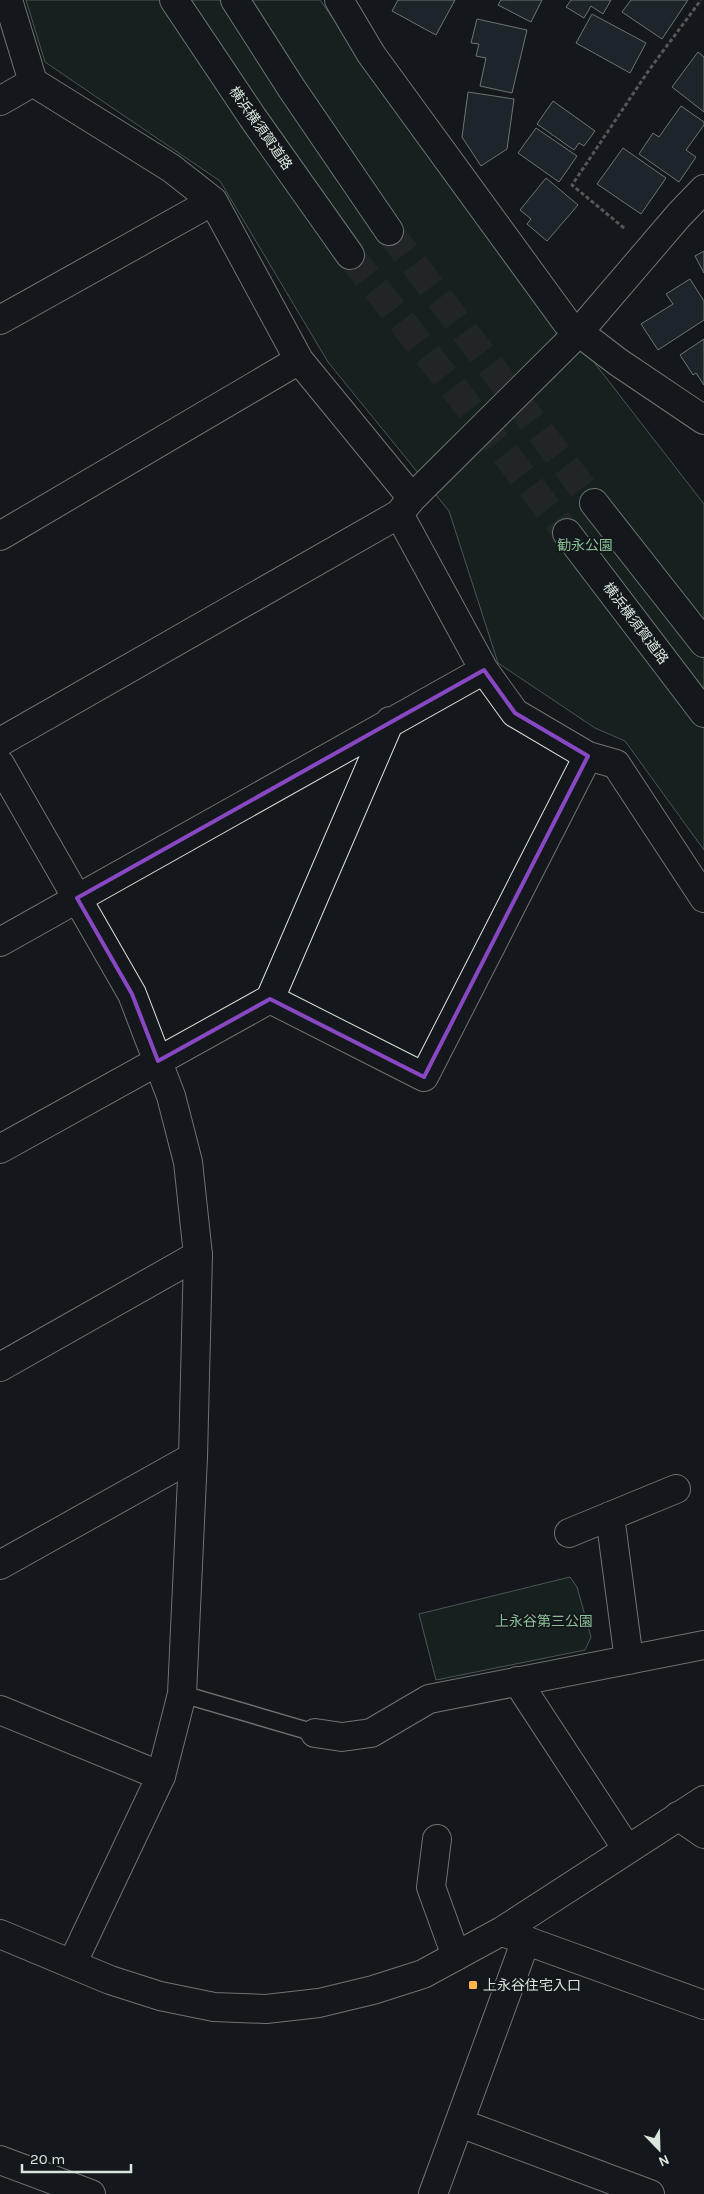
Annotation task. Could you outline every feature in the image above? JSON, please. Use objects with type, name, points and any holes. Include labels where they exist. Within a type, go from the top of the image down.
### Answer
[{"type":"main road","points":[[8,0],[33,82],[171,168],[213,201],[299,360],[405,506],[484,670],[515,713],[588,756],[616,764],[704,898]]},
{"type":"main road","name":"横浜横須賀道路","points":[[174,0],[253,118],[350,255]]},
{"type":"main road","points":[[235,0],[292,89],[389,232]]},
{"type":"main road","points":[[339,0],[371,54],[567,323],[704,420]]},
{"type":"main road","points":[[0,101],[33,82]]},
{"type":"main road","points":[[0,742],[405,506],[578,332],[679,215],[704,189]]},
{"type":"main road","points":[[0,320],[213,201]]},
{"type":"main road","points":[[0,536],[299,360]]},
{"type":"main road","points":[[594,503],[704,643]]},
{"type":"main road","name":"横浜横須賀道路","points":[[567,533],[704,713]]},
{"type":"main road","points":[[0,942],[390,721],[484,670]]},
{"type":"main road","points":[[0,1150],[270,999],[390,721]]},
{"type":"main road","points":[[270,999],[424,1077],[588,756]]},
{"type":"main road","points":[[0,764],[132,994],[170,1096],[188,1162],[198,1256],[193,1456],[182,1694],[161,1776],[72,1964]]},
{"type":"main road","points":[[0,1367],[198,1256]]},
{"type":"main road","points":[[0,1565],[193,1456]]},
{"type":"main road","points":[[569,1533],[676,1489]]},
{"type":"main road","points":[[610,1516],[629,1660]]},
{"type":"main road","points":[[316,1733],[342,1737],[371,1733],[428,1699],[704,1645]]},
{"type":"main road","points":[[517,1682],[627,1850]]},
{"type":"main road","points":[[0,1710],[161,1776]]},
{"type":"main road","points":[[0,1934],[110,1980],[160,1996],[214,2007],[266,2009],[319,2003],[373,1990],[422,1974],[456,1956],[514,1936],[627,1850],[704,1800]]},
{"type":"main road","points":[[678,1816],[704,1834]]},
{"type":"main road","points":[[437,1839],[431,1887],[456,1956]]},
{"type":"main road","points":[[514,1936],[704,2005]]},
{"type":"main road","points":[[433,2194],[460,2123],[514,1936]]},
{"type":"main road","points":[[460,2123],[650,2194]]},
{"type":"main road","points":[[0,2160],[91,2194]]},
{"type":"lane","points":[[182,1694],[316,1733]]},
{"type":"path","points":[[601,208],[572,185],[648,70],[701,0]]},
{"type":"highlighted area","points":[[484,670],[515,713],[588,756],[424,1077],[270,999],[158,1061],[132,994],[77,898]]},
{"type":"green space","name":"勧永公園","points":[[26,0],[320,0],[396,107],[704,504],[704,850],[625,741],[595,728],[498,663],[449,511],[328,362],[220,181],[45,62]]},
{"type":"green space","name":"上永谷第三公園","points":[[570,1577],[577,1587],[591,1637],[585,1650],[436,1680],[419,1614]]},
{"type":"building","points":[[398,0],[455,0],[436,35],[392,11]]},
{"type":"building","points":[[501,0],[542,0],[531,22],[498,5]]},
{"type":"building","points":[[571,0],[611,0],[603,14],[591,6],[584,18],[566,7]]},
{"type":"building","points":[[631,0],[688,0],[662,39],[622,12]]},
{"type":"building","points":[[592,14],[646,43],[630,73],[576,43]]},
{"type":"building","points":[[477,19],[527,30],[512,93],[480,86],[486,58],[476,56],[479,44],[471,43]]},
{"type":"building","points":[[698,52],[704,57],[704,112],[672,87]]},
{"type":"building","points":[[468,92],[514,99],[507,149],[481,166],[462,137]]},
{"type":"building","points":[[553,101],[595,131],[584,146],[579,143],[574,150],[537,124]]},
{"type":"building","points":[[681,106],[704,122],[704,125],[686,150],[696,157],[679,182],[639,154],[653,133],[659,137]]},
{"type":"building","points":[[536,128],[577,156],[559,182],[518,153]]},
{"type":"building","points":[[623,148],[666,178],[641,214],[597,184]]},
{"type":"building","points":[[546,178],[578,205],[547,241],[527,224],[531,219],[520,210]]},
{"type":"building","points":[[704,251],[704,273],[695,256]]},
{"type":"building","points":[[690,279],[704,301],[704,320],[658,350],[641,324],[673,304],[666,294]]},
{"type":"building","points":[[704,339],[704,385],[696,373],[693,375],[680,355]]},
{"type":"tunnel","points":[[389,231],[594,503]]},
{"type":"tunnel","points":[[350,255],[567,533]]},
{"type":"place","name":"上永谷住宅入口","points":[[473,1985]]}]
